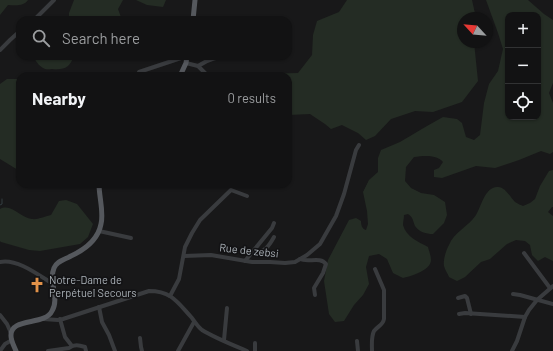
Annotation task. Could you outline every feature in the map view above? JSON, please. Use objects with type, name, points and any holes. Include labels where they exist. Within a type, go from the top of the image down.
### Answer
[{"type":"main road","points":[[193,16],[195,0]]},
{"type":"main road","points":[[182,72],[186,60]]},
{"type":"main road","points":[[16,351],[11,334],[17,325],[43,319],[51,314],[55,302],[52,273],[56,264],[78,253],[86,247],[95,238],[99,231],[102,221],[100,188]]},
{"type":"street","points":[[38,16],[54,0]]},
{"type":"street","points":[[0,50],[16,35]]},
{"type":"street","points":[[139,72],[175,60]]},
{"type":"street","points":[[198,66],[210,60]]},
{"type":"street","points":[[186,63],[198,66],[204,72]]},
{"type":"street","name":"Rue de zebsi","points":[[184,256],[211,255],[245,261],[284,263],[295,262],[307,255],[320,244],[336,216],[344,194],[356,150],[359,145]]},
{"type":"street","points":[[170,296],[179,279],[185,247],[200,220],[231,188],[247,196]]},
{"type":"street","points":[[245,261],[272,228],[274,223]]},
{"type":"street","points":[[99,231],[131,238]]},
{"type":"street","points":[[253,251],[260,252],[268,247],[274,237]]},
{"type":"street","points":[[512,351],[529,310],[537,300],[552,287],[524,253]]},
{"type":"street","points":[[300,259],[304,261],[320,260],[326,264],[323,273],[314,288],[315,295]]},
{"type":"street","points":[[0,262],[12,262],[30,270],[53,284]]},
{"type":"street","points":[[372,351],[373,334],[384,322],[384,290],[375,269]]},
{"type":"street","points":[[43,319],[60,319],[150,291],[170,296],[204,331],[247,351]]},
{"type":"street","points":[[513,294],[553,304]]},
{"type":"street","points":[[458,298],[465,296],[467,298],[471,314]]},
{"type":"street","points":[[99,308],[102,322],[115,351]]},
{"type":"street","points":[[224,340],[227,308]]},
{"type":"street","points":[[459,314],[465,313],[525,317]]},
{"type":"street","points":[[0,315],[7,324],[11,334]]},
{"type":"street","points":[[60,319],[65,337],[72,346]]},
{"type":"street","points":[[178,351],[194,322]]},
{"type":"street","points":[[140,338],[142,351]]},
{"type":"street","points":[[0,351],[5,344],[12,340]]},
{"type":"street","points":[[357,341],[358,351]]},
{"type":"street","points":[[255,343],[255,351]]},
{"type":"street","points":[[48,351],[70,348],[77,345],[84,346],[86,351]]},
{"type":"shaded area","points":[[0,0],[28,0],[21,5],[8,5],[0,15]]},
{"type":"shaded area","points":[[74,0],[123,0],[118,9],[121,16],[69,16]]},
{"type":"shaded area","points":[[136,0],[166,0],[163,7],[147,5]]},
{"type":"shaded area","points":[[347,0],[472,0],[475,12],[457,12],[457,48],[475,48],[478,81],[462,102],[433,112],[415,111],[391,119],[375,136],[366,140],[358,133],[342,125],[331,129],[310,114],[292,115],[292,73],[298,73],[312,55],[313,35],[317,21],[339,12]]},
{"type":"shaded area","points":[[486,0],[528,0],[553,20],[553,83],[549,93],[553,103],[553,152],[550,154],[541,151],[495,168],[476,166],[442,178],[434,177],[434,170],[439,168],[443,162],[440,159],[429,156],[414,157],[406,167],[405,181],[411,188],[421,193],[434,195],[445,202],[447,215],[444,223],[433,234],[421,231],[415,226],[410,215],[404,215],[403,225],[407,233],[413,239],[428,247],[431,258],[430,264],[425,270],[403,278],[393,273],[387,259],[379,254],[369,256],[366,267],[369,284],[344,321],[335,322],[329,314],[324,281],[328,260],[349,220],[356,218],[361,221],[362,227],[366,230],[368,224],[367,211],[363,192],[369,180],[378,172],[378,158],[381,150],[400,142],[443,117],[457,119],[462,123],[466,137],[474,140],[480,135],[484,103],[489,84],[498,71],[503,49],[493,19],[493,12],[490,12]]},
{"type":"shaded area","points":[[72,60],[68,66],[60,69],[44,69],[36,61]]},
{"type":"shaded area","points":[[7,79],[16,79],[16,169],[0,159],[0,84]]},
{"type":"shaded area","points":[[553,170],[553,207],[548,212],[553,216],[553,261],[545,257],[538,261],[532,255],[530,245],[525,241],[516,240],[507,244],[490,259],[481,262],[465,277],[457,281],[449,277],[444,264],[445,255],[451,240],[473,219],[489,190],[500,187],[507,192],[515,202],[523,206],[535,199],[540,186],[549,171]]},
{"type":"shaded area","points":[[66,200],[77,204],[93,224],[88,237],[80,244],[40,251],[29,250],[0,241],[0,209],[12,209],[28,218],[36,219],[51,215],[59,201]]},
{"type":"waterway","points":[[0,205],[2,204],[2,199]]},
{"type":"place","name":"Notre-Dame de Perpétuel Secours","points":[[37,285]]}]
